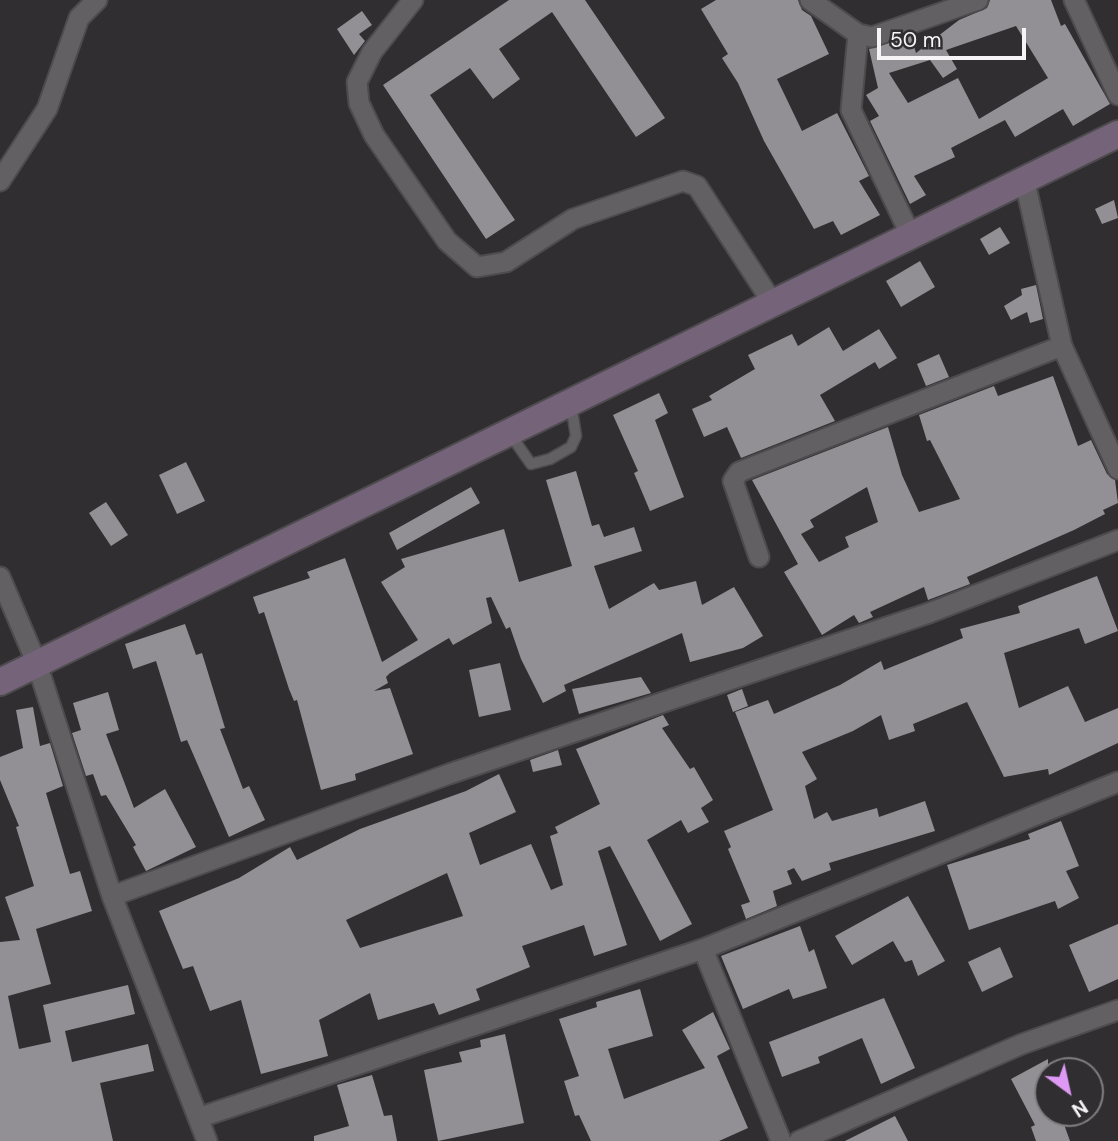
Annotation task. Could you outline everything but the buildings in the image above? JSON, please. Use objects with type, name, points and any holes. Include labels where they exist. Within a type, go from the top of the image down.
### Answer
[{"type":"main road","points":[[0,682],[1118,134]]},
{"type":"street","points":[[0,181],[47,109],[79,18],[97,0]]},
{"type":"street","points":[[413,0],[372,52],[357,82],[359,103],[374,135],[446,242],[477,267],[506,262],[573,219],[682,181],[697,186],[772,302]]},
{"type":"street","points":[[810,0],[858,34],[872,37],[978,0]]},
{"type":"street","points":[[1074,0],[1118,95]]},
{"type":"street","points":[[858,34],[851,110],[910,234]]},
{"type":"street","points":[[1024,178],[1062,346],[1118,469]]},
{"type":"street","points":[[758,557],[733,481],[739,472],[1062,346]]},
{"type":"street","points":[[112,896],[449,774],[929,613],[1118,540]]},
{"type":"street","points":[[0,577],[37,664],[112,896],[207,1141]]},
{"type":"street","points":[[198,1118],[702,949],[1118,782]]},
{"type":"street","points":[[702,949],[781,1141]]},
{"type":"street","points":[[799,1141],[1022,1044],[1118,1010]]},
{"type":"lane","points":[[510,434],[531,464],[550,459],[571,447],[576,436],[571,404]]}]
